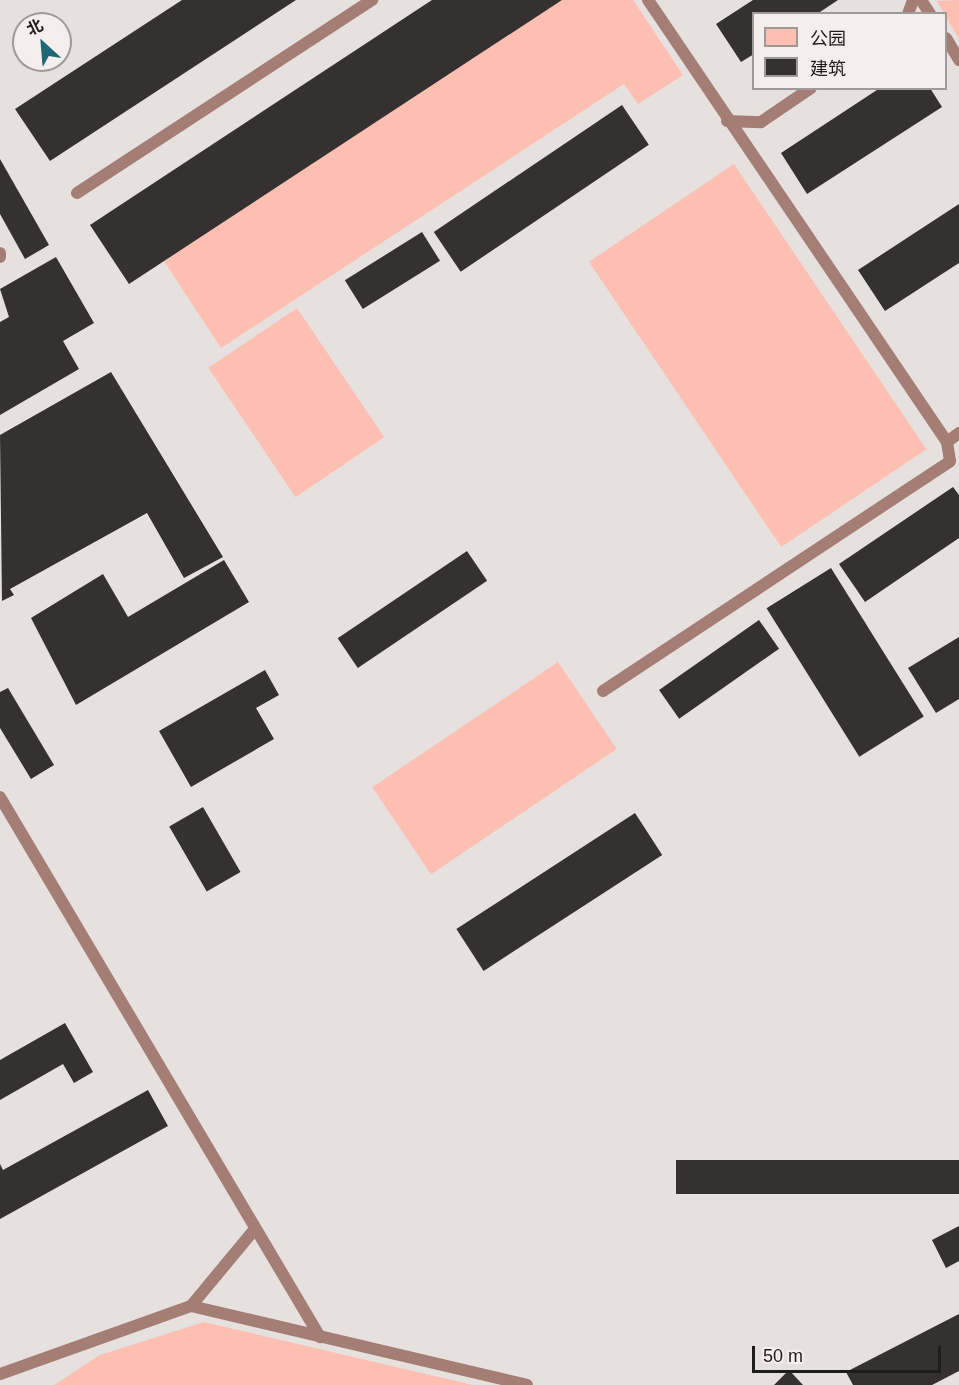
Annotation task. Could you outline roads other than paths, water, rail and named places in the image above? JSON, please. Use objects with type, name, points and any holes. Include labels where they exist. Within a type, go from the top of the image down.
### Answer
[{"type":"lane","points":[[77,192],[372,0]]},
{"type":"lane","points":[[603,691],[950,461],[947,442],[727,121],[648,0]]},
{"type":"lane","points":[[947,41],[959,60]]},
{"type":"lane","points":[[727,121],[761,122],[808,90]]},
{"type":"lane","points":[[947,442],[959,434]]},
{"type":"lane","points":[[0,797],[320,1337]]},
{"type":"lane","points":[[0,1374],[191,1306],[255,1228]]},
{"type":"lane","points":[[191,1306],[526,1385]]}]
